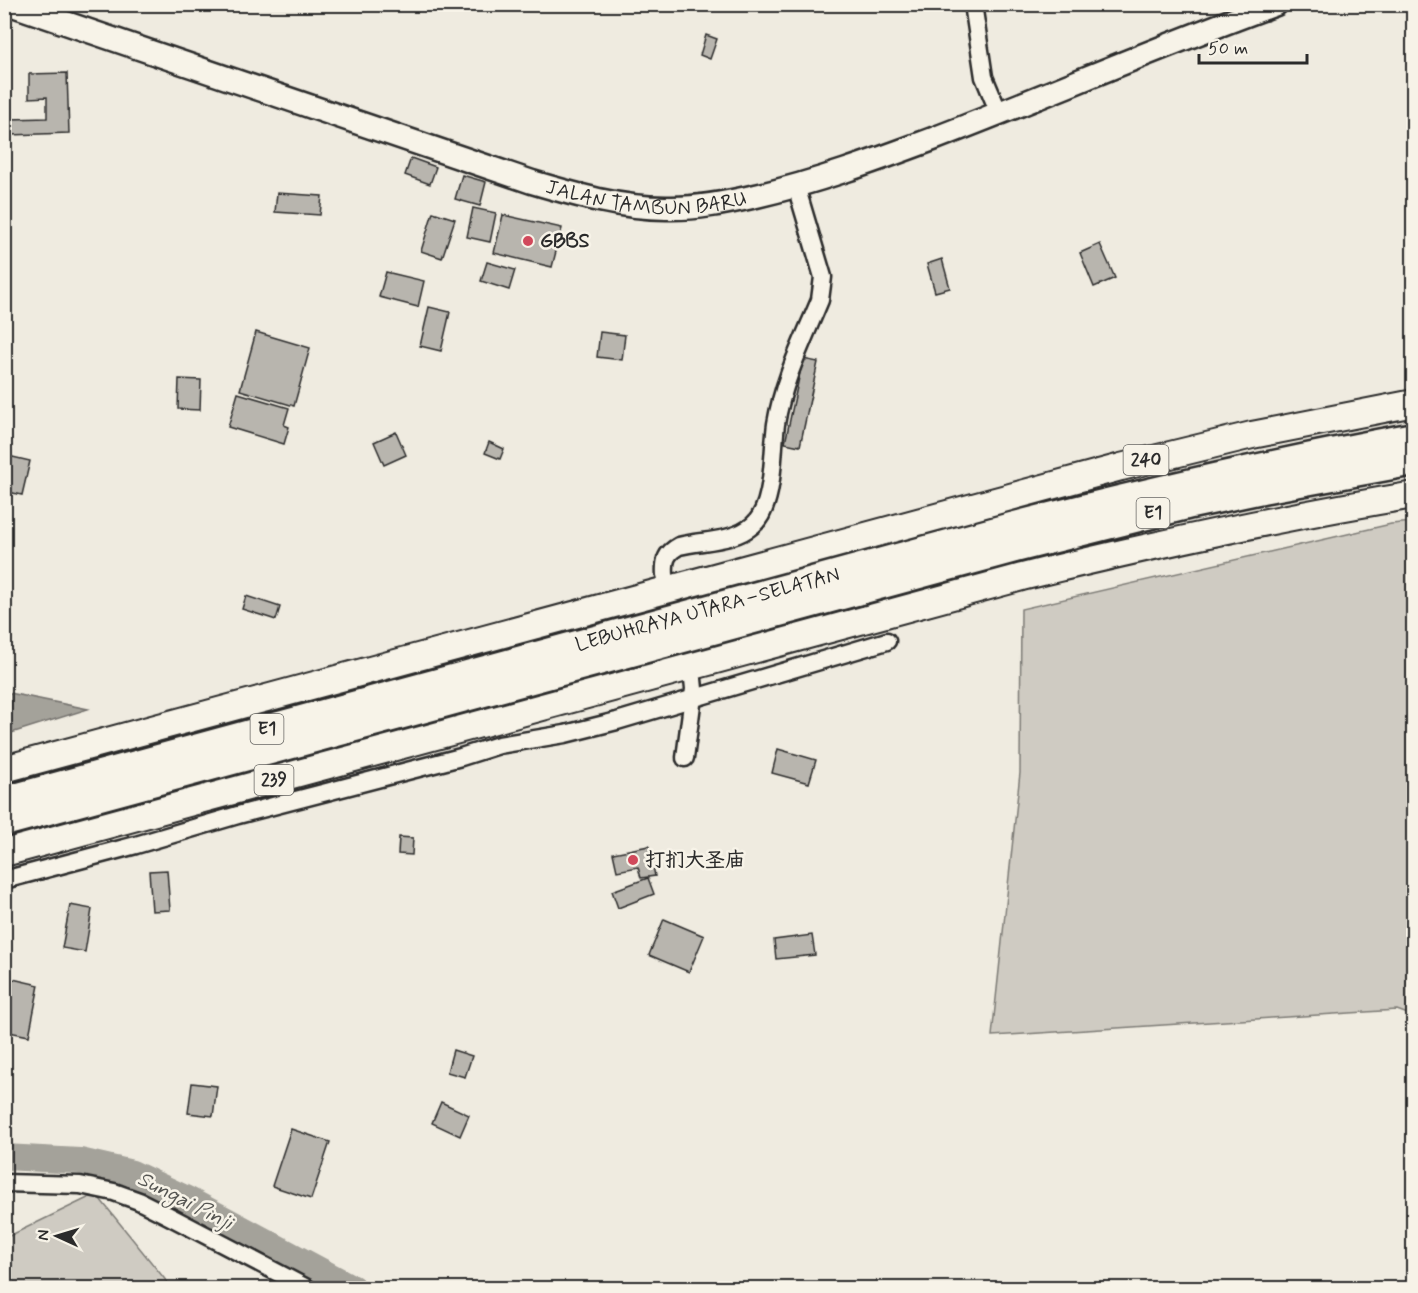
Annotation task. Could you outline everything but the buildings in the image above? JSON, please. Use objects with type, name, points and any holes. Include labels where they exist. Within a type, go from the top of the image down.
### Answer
[{"type":"highway","name":"LEBUHRAYA UTARA–SELATAN","points":[[4,801],[1126,497],[1258,467],[1413,437]]},
{"type":"highway","name":"LEBUHRAYA UTARA–SELATAN","points":[[4,822],[1015,548],[1202,502],[1413,461]]},
{"type":"main road","name":"JALAN TAMBUN BARU","points":[[10,4],[532,182],[606,201],[642,207],[694,207],[722,203],[796,186],[861,167],[1196,33],[1276,4]]},
{"type":"main road","name":"240","points":[[4,769],[1120,466],[1252,435],[1413,403]]},
{"type":"main road","name":"239","points":[[4,853],[1022,578],[1137,549],[1268,520],[1413,495]]},
{"type":"street","points":[[973,4],[984,77],[999,113]]},
{"type":"street","points":[[665,575],[664,564],[672,549],[731,537],[744,532],[755,523],[766,502],[776,426],[785,383],[820,300],[822,289],[823,277],[796,186]]},
{"type":"street","points":[[4,880],[499,746],[564,734],[887,642]]},
{"type":"street","points":[[685,758],[693,699],[693,679]]},
{"type":"street","points":[[4,1183],[80,1185],[114,1192],[167,1215],[307,1288]]},
{"type":"shaded area","points":[[1413,522],[1413,1016],[1397,1010],[992,1036],[1020,773],[1021,609],[1391,524]]},
{"type":"shaded area","points":[[5,692],[88,709],[5,735]]},
{"type":"shaded area","points":[[96,1194],[172,1288],[5,1288],[5,1238]]},
{"type":"waterway","name":"Sungai Pinji","points":[[4,1157],[80,1161],[132,1173],[187,1199],[353,1288]]},
{"type":"place","name":"GBBS","points":[[528,241]]},
{"type":"place","name":"打扪大圣庙","points":[[633,860]]}]
